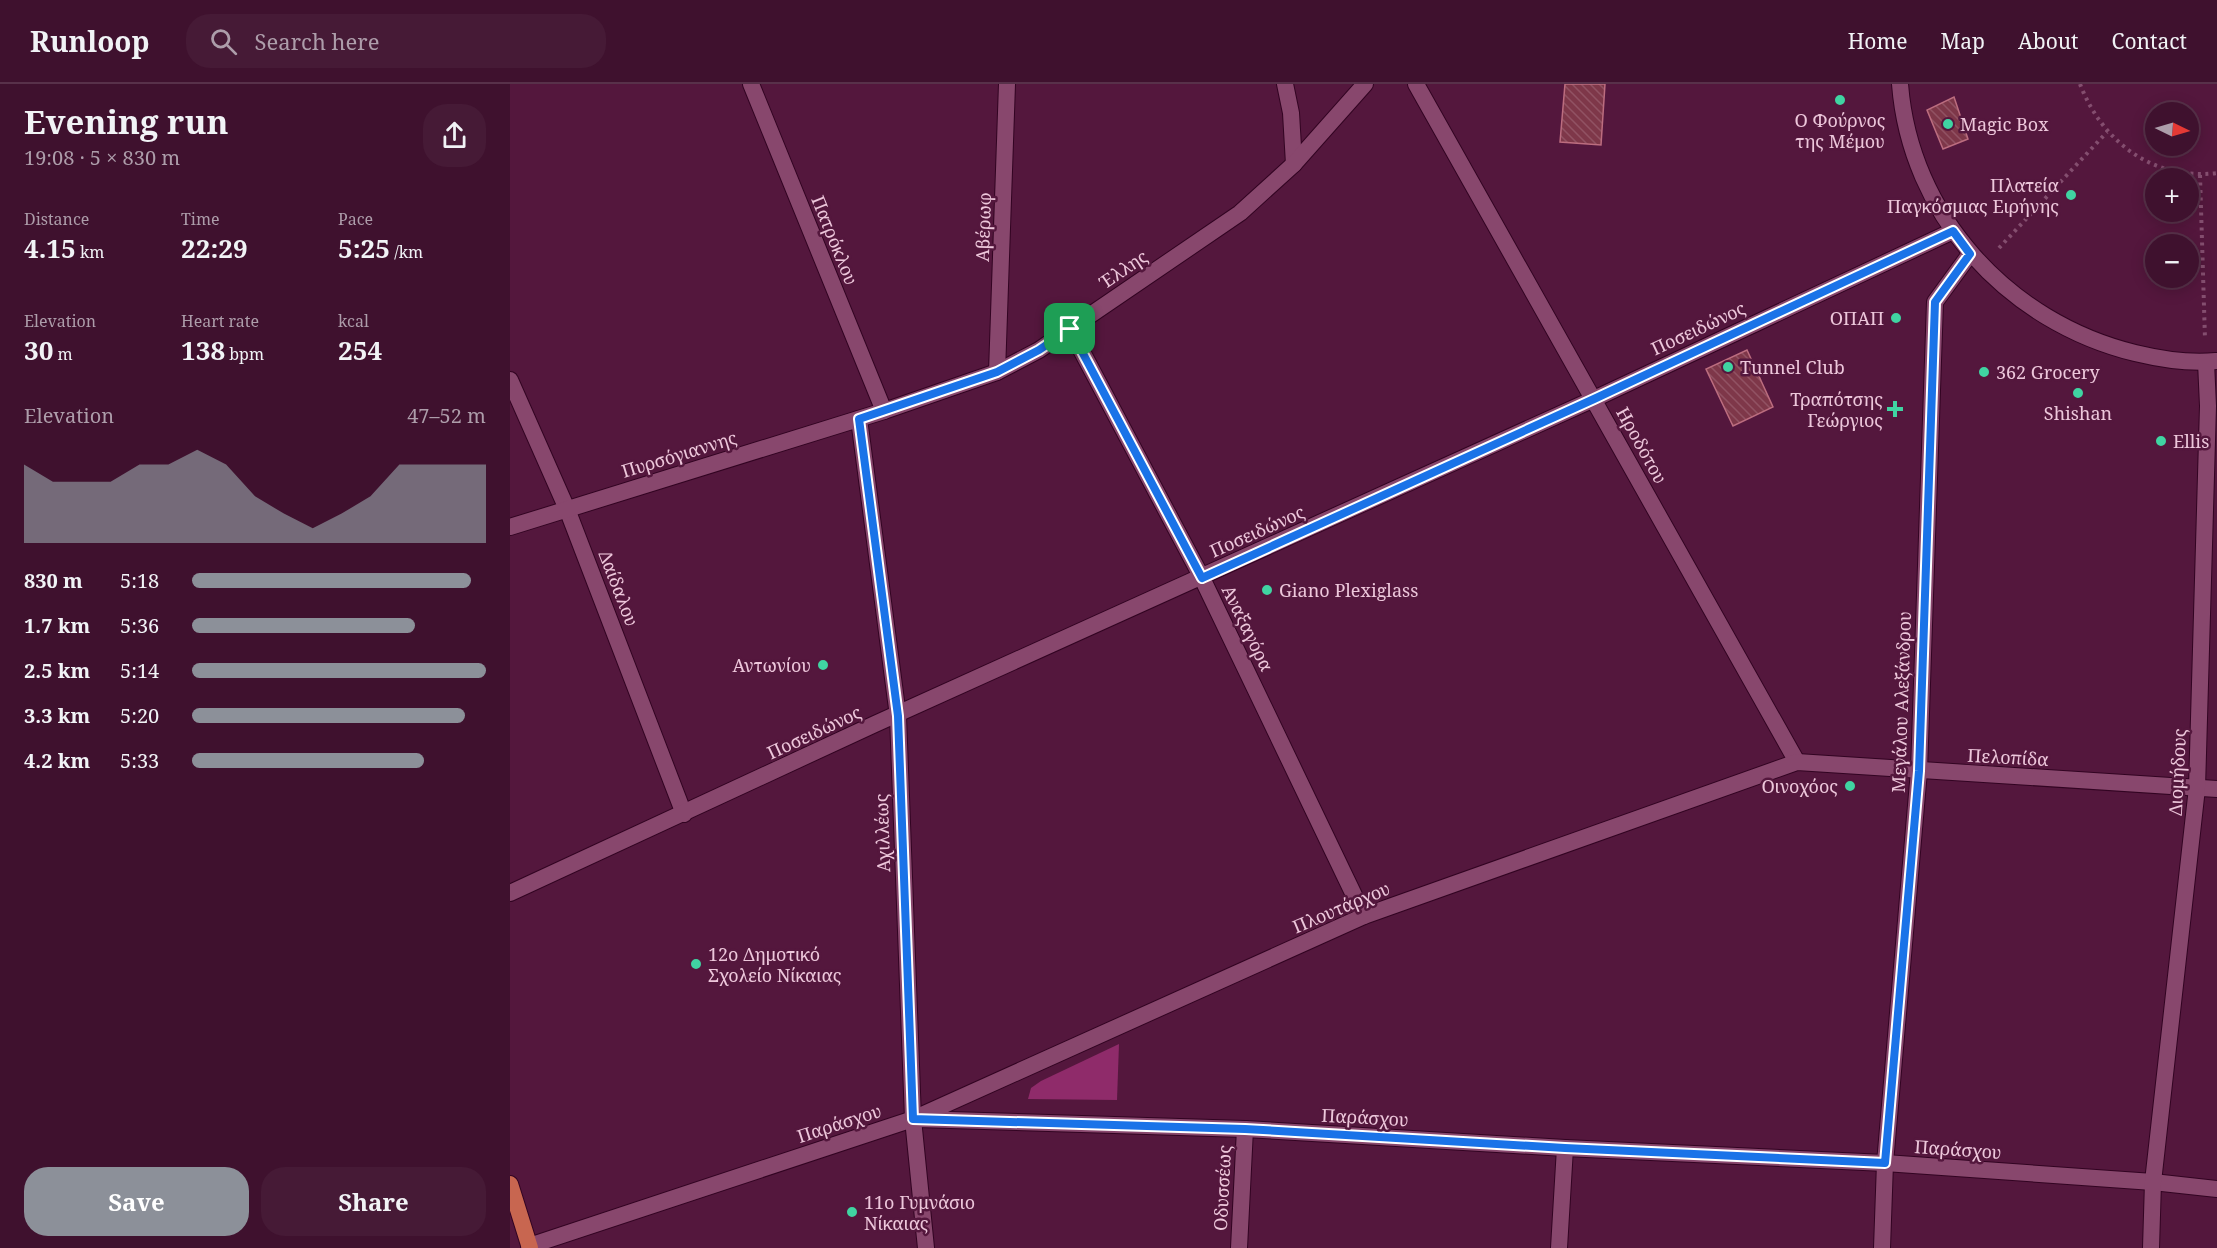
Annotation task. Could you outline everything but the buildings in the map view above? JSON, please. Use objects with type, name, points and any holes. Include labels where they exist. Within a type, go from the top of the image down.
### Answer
[{"type":"main road","points":[[510,1184],[529,1247]]},
{"type":"street","name":"Πατρόκλου","points":[[751,84],[884,411]]},
{"type":"street","name":"Αβέρωφ","points":[[997,372],[1007,84]]},
{"type":"street","points":[[1285,84],[1291,113],[1294,164]]},
{"type":"street","name":"Έλλης","points":[[859,419],[997,372],[1039,350],[1240,213],[1294,164],[1365,84]]},
{"type":"street","name":"Ηροδότου","points":[[1416,84],[1797,762]]},
{"type":"street","points":[[1900,84],[1902,110],[1921,173],[1953,231],[1976,260],[2019,300],[2053,321],[2107,346],[2156,358],[2212,362]]},
{"type":"street","name":"Ποσειδώνος","points":[[510,893],[1594,399],[1953,231]]},
{"type":"street","name":"Μεγάλου Αλεξάνδρου","points":[[1882,1248],[1885,1163],[1919,771],[1935,302],[1976,260]]},
{"type":"street","name":"Αναξαγόρα","points":[[1070,329],[1202,578],[1364,916]]},
{"type":"street","name":"Διομήδους","points":[[2151,1248],[2153,1182],[2197,788],[2208,406],[2212,362]]},
{"type":"street","name":"Δαίδαλου","points":[[510,380],[567,508],[684,814]]},
{"type":"street","name":"Πυρσόγιαννης","points":[[510,527],[859,419]]},
{"type":"street","name":"Αχιλλέως","points":[[859,419],[898,716],[913,1119],[926,1248]]},
{"type":"street","name":"Πελοπίδα","points":[[1797,762],[2217,789]]},
{"type":"street","name":"Πλουτάρχου","points":[[913,1119],[1364,916],[1797,762]]},
{"type":"street","name":"Παράσχου","points":[[529,1247],[913,1119],[1245,1129],[1565,1148],[1885,1163],[2153,1182],[2217,1189]]},
{"type":"street","name":"Οδυσσέως","points":[[1239,1248],[1245,1129]]},
{"type":"street","points":[[1559,1248],[1565,1148]]},
{"type":"path","points":[[2080,84],[2087,104],[2107,132],[2134,155],[2166,169],[2200,175],[2217,173]]},
{"type":"path","points":[[1976,260],[2107,132]]},
{"type":"path","points":[[2200,175],[2212,362]]},
{"type":"shaded area","points":[[1119,1044],[1117,1100],[1028,1099],[1031,1088],[1041,1081]]},
{"type":"place","name":"Ο Φούρνος της Μέμου","points":[[1840,100]]},
{"type":"place","name":"Magic Box","points":[[1948,124]]},
{"type":"place","name":"Πλατεία Παγκόσμιας Ειρήνης","points":[[2071,195]]},
{"type":"place","name":"ΟΠΑΠ","points":[[1896,318]]},
{"type":"place","name":"Tunnel Club","points":[[1728,367]]},
{"type":"place","name":"362 Grocery","points":[[1984,372]]},
{"type":"place","name":"Shishan","points":[[2078,393]]},
{"type":"place","name":"Τραπότσης Γεώργιος","points":[[1895,409]]},
{"type":"place","name":"Ellis","points":[[2161,441]]},
{"type":"place","name":"Giano Plexiglass","points":[[1267,590]]},
{"type":"place","name":"Αντωνίου","points":[[823,665]]},
{"type":"place","name":"Οινοχόος","points":[[1850,786]]},
{"type":"place","name":"12ο Δημοτικό Σχολείο Νίκαιας","points":[[696,964]]},
{"type":"place","name":"11ο Γυμνάσιο Νίκαιας","points":[[852,1212]]},
{"type":"route","points":[[1953,231],[1970,254],[1935,302],[1919,771],[1885,1163],[1565,1148],[1245,1129],[913,1119],[898,716],[859,419],[997,372],[1039,350],[1070,329],[1202,578],[1594,399],[1953,231]]}]
